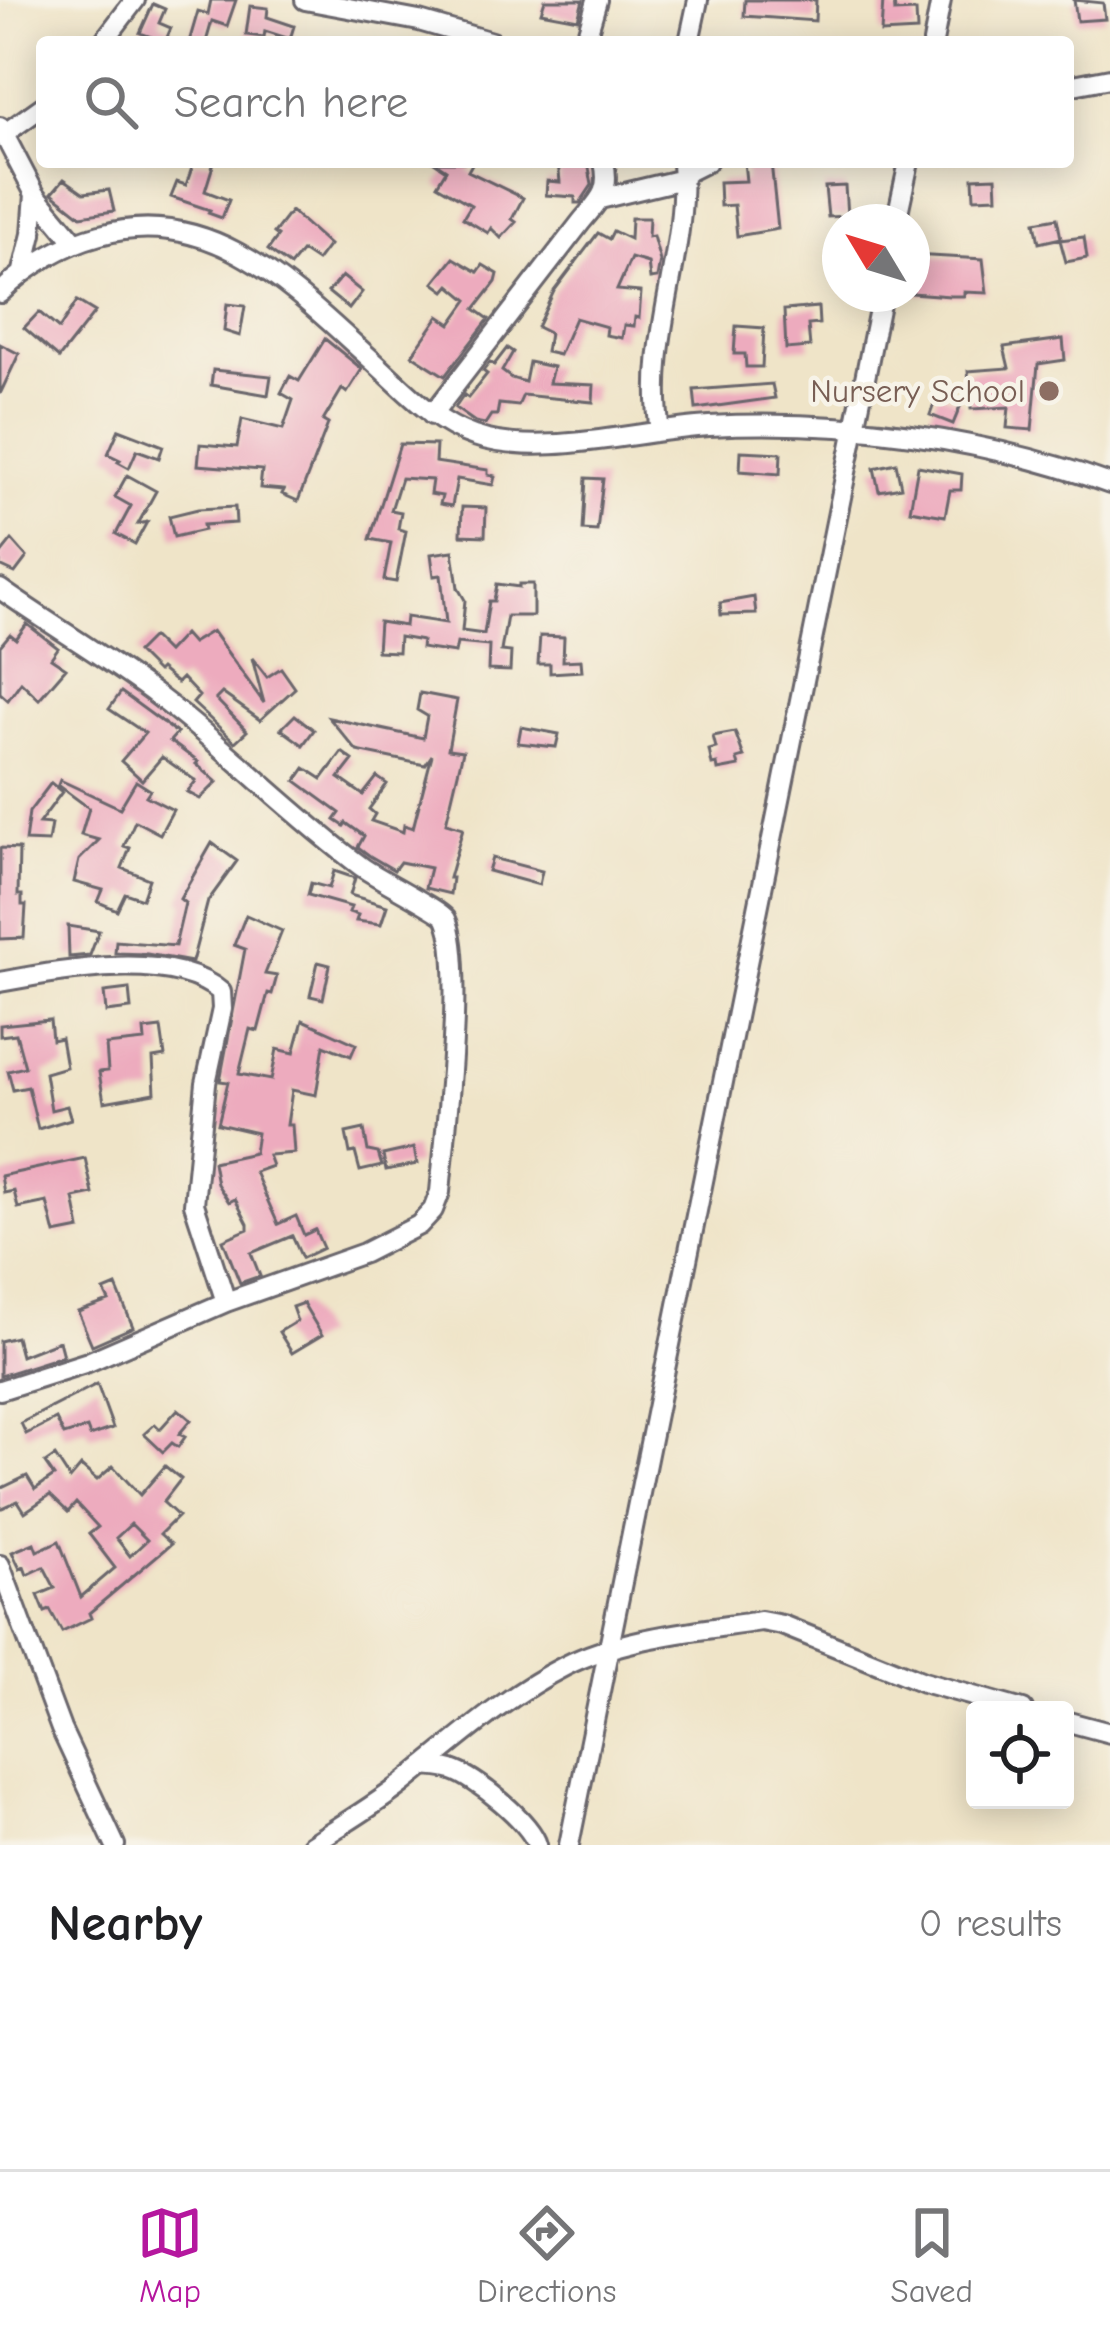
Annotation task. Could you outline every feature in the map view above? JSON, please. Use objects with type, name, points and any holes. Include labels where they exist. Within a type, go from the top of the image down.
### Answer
[{"type":"street","points":[[108,36],[135,0]]},
{"type":"street","points":[[305,0],[419,20],[472,36]]},
{"type":"street","points":[[587,36],[597,0]]},
{"type":"street","points":[[690,36],[698,0]]},
{"type":"street","points":[[934,36],[941,0]]},
{"type":"street","points":[[1074,85],[1110,78]]},
{"type":"street","points":[[36,110],[2,130],[35,194],[75,242]]},
{"type":"street","points":[[604,198],[605,168]]},
{"type":"street","points":[[900,204],[907,168]]},
{"type":"street","points":[[432,415],[580,222],[604,198],[683,172],[682,218],[654,393],[660,431]]},
{"type":"street","points":[[23,271],[35,194]]},
{"type":"street","points":[[0,293],[23,271],[75,242],[121,229],[182,230],[251,258],[432,415],[475,437],[514,443],[586,441],[707,426],[855,428],[960,443],[1110,484]]},
{"type":"street","points":[[569,1845],[878,312]]},
{"type":"street","points":[[0,589],[159,697],[325,839],[383,882],[442,911],[449,925],[451,1055],[440,1192],[433,1210],[419,1225],[364,1253],[226,1302],[88,1362],[0,1390]]},
{"type":"street","points":[[0,982],[99,968],[153,968],[210,982],[221,992],[222,1009],[203,1102],[194,1204],[226,1302]]},
{"type":"street","points":[[0,1565],[10,1620],[115,1845]]},
{"type":"street","points":[[310,1845],[520,1692],[567,1664],[608,1649],[761,1621],[782,1625],[923,1682],[991,1701]]},
{"type":"street","points":[[1074,1723],[1110,1732]]},
{"type":"street","points":[[453,1740],[456,1770]]},
{"type":"street","points":[[424,1766],[456,1770],[520,1817],[537,1845]]},
{"type":"building","points":[[211,0],[236,0],[227,26],[212,21],[208,36],[191,36],[198,11],[208,14]]},
{"type":"building","points":[[545,0],[583,0],[578,19],[541,12]]},
{"type":"building","points":[[745,0],[816,0],[815,21],[744,16]]},
{"type":"building","points":[[883,0],[894,0],[895,12],[916,11],[917,31],[881,33]]},
{"type":"building","points":[[1074,0],[1103,3],[1105,19],[1077,21]]},
{"type":"building","points":[[153,4],[165,9],[159,23],[171,28],[168,36],[140,33]]},
{"type":"building","points":[[250,6],[268,8],[267,17],[294,26],[291,36],[265,31],[264,36],[246,35]]},
{"type":"building","points":[[192,168],[212,168],[205,191],[229,200],[222,218],[171,197],[177,182],[186,185]]},
{"type":"building","points":[[443,168],[470,168],[523,198],[512,219],[516,222],[501,238],[491,228],[488,233],[463,218],[471,205],[437,185]]},
{"type":"building","points":[[559,168],[589,168],[592,185],[580,203],[575,203],[575,197],[546,195],[547,181],[560,182]]},
{"type":"building","points":[[745,168],[772,168],[778,229],[737,236],[734,205],[720,206],[719,182],[746,181]]},
{"type":"building","points":[[996,177],[997,197],[974,198],[973,178]]},
{"type":"building","points":[[64,179],[84,193],[109,190],[114,211],[81,216],[52,193]]},
{"type":"building","points":[[845,186],[846,204],[827,204],[825,187]]},
{"type":"building","points":[[291,211],[329,245],[317,261],[302,251],[290,266],[268,250]]},
{"type":"building","points":[[631,218],[649,218],[648,237],[653,236],[660,261],[657,278],[650,279],[648,263],[631,258],[617,290],[641,292],[634,326],[624,325],[622,338],[606,335],[607,327],[575,318],[559,355],[546,352],[549,333],[537,327],[554,291],[598,233],[609,239],[613,231],[630,239]]},
{"type":"building","points":[[1057,218],[1061,238],[1039,243],[1035,222]]},
{"type":"building","points":[[1084,237],[1087,258],[1066,262],[1060,240]]},
{"type":"building","points":[[930,256],[983,259],[987,293],[930,294]]},
{"type":"building","points":[[454,258],[478,272],[483,265],[498,274],[475,309],[489,319],[445,376],[412,355],[439,316],[451,324],[468,300],[450,285],[445,291],[434,283]]},
{"type":"building","points":[[342,276],[362,292],[349,309],[328,292]]},
{"type":"building","points":[[77,301],[95,312],[59,358],[24,328],[39,312],[59,329]]},
{"type":"building","points":[[227,304],[245,306],[240,336],[224,331]]},
{"type":"building","points":[[818,307],[819,324],[808,325],[810,347],[786,349],[784,310]]},
{"type":"building","points":[[736,326],[764,328],[762,367],[746,367],[745,354],[734,354]]},
{"type":"building","points":[[325,339],[362,369],[347,393],[342,389],[323,421],[328,424],[298,501],[282,494],[284,490],[260,488],[262,470],[198,465],[200,444],[237,447],[242,419],[283,429],[293,400],[281,393],[290,376],[299,381]]},
{"type":"building","points":[[1063,339],[1065,360],[1038,364],[1032,430],[1007,428],[1009,407],[971,409],[968,371],[1009,368],[1004,347]]},
{"type":"building","points":[[0,344],[19,354],[0,394]]},
{"type":"building","points":[[507,348],[513,352],[502,371],[511,378],[525,382],[529,362],[553,367],[549,383],[594,385],[593,402],[523,395],[518,406],[499,404],[497,415],[485,424],[475,422],[455,408],[487,374],[483,371],[490,362],[494,365]]},
{"type":"building","points":[[213,370],[271,376],[268,395],[211,385]]},
{"type":"building","points":[[772,384],[775,398],[696,409],[694,390]]},
{"type":"building","points":[[938,393],[962,402],[953,424],[930,415]]},
{"type":"building","points":[[119,429],[163,446],[159,458],[137,450],[129,468],[118,462],[108,454]]},
{"type":"building","points":[[400,444],[436,445],[435,462],[488,470],[495,476],[493,485],[457,479],[452,506],[440,504],[442,496],[430,494],[432,480],[401,478],[391,510],[401,512],[398,529],[406,531],[396,582],[384,580],[391,543],[370,539]]},
{"type":"building","points":[[741,451],[781,453],[780,474],[740,471]]},
{"type":"building","points":[[896,463],[901,487],[879,491],[874,468]]},
{"type":"building","points":[[918,466],[962,474],[961,490],[950,490],[945,516],[910,510]]},
{"type":"building","points":[[127,475],[156,491],[138,524],[147,522],[135,544],[116,534],[131,506],[115,497]]},
{"type":"building","points":[[586,478],[603,479],[597,531],[583,530]]},
{"type":"building","points":[[235,507],[236,523],[203,525],[204,530],[174,537],[169,516]]},
{"type":"building","points":[[462,507],[486,508],[485,536],[461,535]]},
{"type":"building","points":[[12,540],[27,557],[15,573],[0,566],[0,555]]},
{"type":"building","points":[[453,551],[458,588],[465,600],[462,631],[484,634],[497,584],[533,584],[533,616],[507,616],[501,651],[511,652],[510,671],[488,670],[489,646],[457,643],[455,653],[421,648],[422,641],[399,637],[398,652],[377,651],[379,622],[405,626],[406,617],[446,623],[441,575],[434,576],[431,554]]},
{"type":"building","points":[[754,597],[756,614],[721,615],[720,603]]},
{"type":"building","points":[[27,624],[58,648],[51,658],[66,668],[39,699],[21,682],[8,700],[0,693],[0,646],[10,634],[16,639]]},
{"type":"building","points":[[212,631],[264,703],[252,658],[267,677],[281,668],[295,688],[260,720],[222,693],[216,699],[247,731],[235,742],[193,703],[199,696],[182,678],[177,683],[160,669],[157,672],[137,652],[152,637],[167,652],[184,634],[192,643]]},
{"type":"building","points":[[540,636],[564,637],[563,661],[581,660],[582,671],[550,673],[550,664],[538,664]]},
{"type":"building","points":[[121,692],[177,733],[170,741],[217,782],[200,799],[187,792],[196,781],[162,757],[142,780],[121,761],[145,733],[109,709]]},
{"type":"building","points":[[420,693],[457,700],[448,749],[463,751],[446,823],[463,828],[449,878],[450,894],[425,888],[430,868],[400,862],[394,870],[370,856],[358,847],[364,836],[335,820],[340,813],[296,781],[305,768],[322,779],[342,752],[353,760],[339,778],[363,795],[377,777],[387,784],[369,809],[375,814],[371,821],[403,832],[404,825],[413,828],[432,755],[425,765],[357,751],[329,718],[423,738],[427,716],[417,710]]},
{"type":"building","points":[[295,715],[314,730],[303,745],[281,729]]},
{"type":"building","points":[[521,727],[559,734],[556,747],[518,743]]},
{"type":"building","points":[[735,732],[744,757],[737,759],[739,766],[718,770],[709,750],[716,748],[713,736]]},
{"type":"building","points":[[60,780],[120,808],[136,781],[150,790],[146,796],[173,810],[160,834],[135,821],[124,846],[130,848],[122,868],[149,879],[142,899],[125,893],[117,910],[98,902],[103,890],[74,882],[79,860],[99,840],[81,835],[89,808],[58,785]]},
{"type":"building","points":[[51,783],[62,792],[39,823],[51,824],[48,842],[25,841],[29,812]]},
{"type":"building","points":[[212,843],[237,861],[208,901],[192,962],[115,953],[116,941],[175,946],[185,903],[180,899]]},
{"type":"building","points":[[0,848],[19,849],[18,895],[26,905],[24,938],[0,939]]},
{"type":"building","points":[[492,858],[542,871],[539,885],[488,871]]},
{"type":"building","points":[[334,871],[355,878],[350,895],[387,906],[381,924],[356,921],[358,915],[349,912],[351,907],[308,895],[311,883],[329,888]]},
{"type":"building","points":[[246,915],[282,931],[265,974],[277,976],[272,994],[268,993],[258,1031],[250,1029],[239,1074],[271,1080],[277,1049],[294,1053],[303,1020],[356,1044],[351,1056],[324,1045],[316,1095],[292,1090],[287,1125],[292,1125],[294,1153],[268,1155],[272,1166],[255,1172],[278,1224],[296,1216],[304,1235],[315,1230],[323,1248],[302,1258],[292,1236],[251,1253],[260,1276],[240,1283],[223,1240],[248,1229],[248,1224],[235,1199],[229,1202],[217,1184],[213,1162],[254,1153],[257,1133],[218,1124],[228,1082],[220,1081],[245,949],[234,945]]},
{"type":"building","points":[[68,926],[99,931],[90,955],[69,957]]},
{"type":"building","points":[[318,962],[330,965],[323,999],[310,996]]},
{"type":"building","points":[[129,989],[131,1009],[106,1012],[104,992]]},
{"type":"building","points":[[50,1020],[52,1040],[61,1038],[66,1067],[45,1073],[51,1110],[67,1106],[71,1119],[38,1129],[28,1087],[13,1090],[8,1071],[25,1067],[16,1034],[0,1036],[0,1025]]},
{"type":"building","points":[[161,1028],[165,1056],[153,1058],[155,1093],[104,1102],[99,1072],[108,1071],[106,1045],[145,1041],[144,1030]]},
{"type":"building","points":[[364,1129],[368,1151],[378,1153],[382,1166],[360,1171],[346,1133]]},
{"type":"building","points":[[414,1148],[417,1164],[386,1170],[383,1155]]},
{"type":"building","points":[[85,1158],[93,1194],[74,1198],[80,1229],[55,1234],[47,1202],[18,1208],[14,1191],[4,1193],[1,1176]]},
{"type":"building","points":[[116,1286],[133,1327],[92,1345],[78,1312],[109,1301],[104,1291]]},
{"type":"building","points":[[303,1303],[322,1335],[292,1353],[279,1332],[297,1321],[292,1307]]},
{"type":"building","points":[[16,1337],[21,1356],[59,1341],[63,1356],[0,1376],[0,1341]]},
{"type":"building","points":[[97,1384],[113,1428],[90,1436],[87,1428],[64,1435],[56,1419],[26,1434],[21,1423]]},
{"type":"building","points":[[178,1409],[191,1420],[179,1434],[185,1437],[178,1447],[172,1443],[163,1452],[144,1434],[155,1424],[160,1429]]},
{"type":"building","points":[[55,1456],[70,1479],[81,1466],[97,1480],[113,1466],[140,1495],[165,1466],[181,1479],[163,1502],[178,1516],[160,1534],[171,1544],[89,1613],[91,1618],[62,1632],[38,1595],[55,1588],[44,1567],[27,1575],[12,1552],[34,1543],[37,1551],[59,1541],[81,1597],[115,1568],[89,1534],[98,1527],[76,1503],[68,1512],[50,1495],[25,1512],[18,1501],[0,1509],[0,1489],[27,1476],[35,1489],[54,1476],[45,1463]],"holes":[[[131,1524],[147,1540],[130,1556],[116,1538]]]},
{"type":"place","name":"Nursery School","points":[[1049,391]]}]
